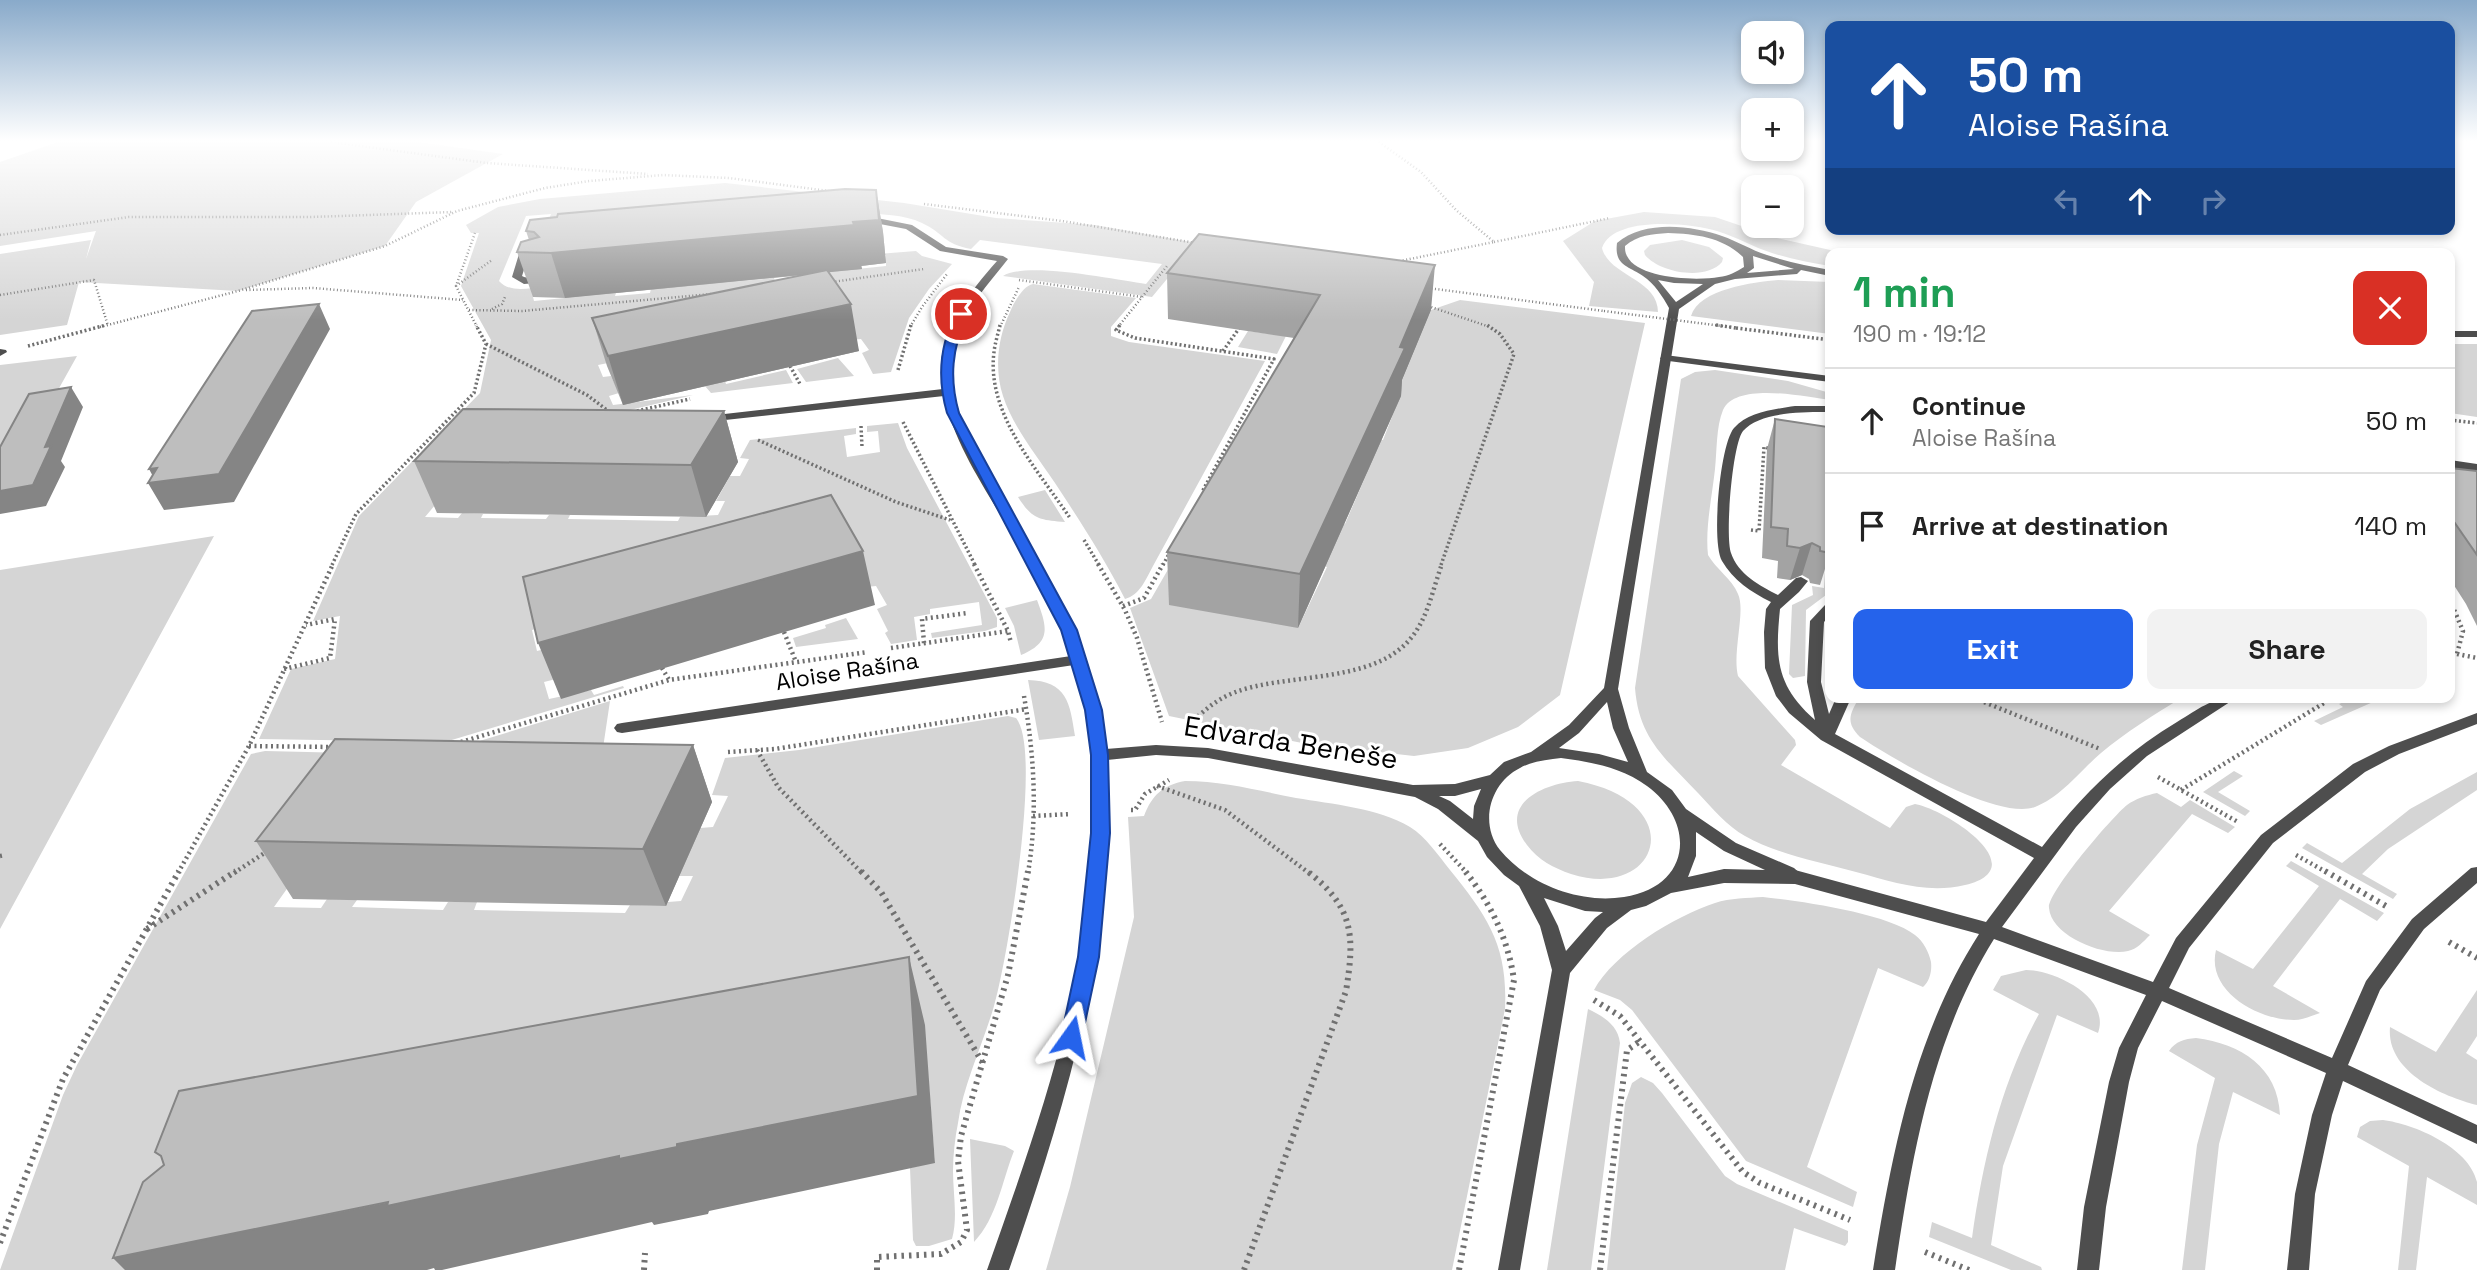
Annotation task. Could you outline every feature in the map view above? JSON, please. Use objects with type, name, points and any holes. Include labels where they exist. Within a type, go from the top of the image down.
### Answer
[{"type":"street","points":[[846,216],[909,227],[943,249],[1003,259],[974,294],[955,326],[946,362],[947,392],[962,434],[1065,621],[1080,659],[1093,710],[1100,755],[1100,833],[1088,957],[1066,1064],[998,1270]]},
{"type":"street","points":[[532,229],[533,241],[517,277],[524,281],[546,280]]},
{"type":"street","points":[[1809,271],[1738,277],[1712,283],[1676,281],[1647,274],[1627,263],[1619,251],[1625,240],[1643,233],[1668,230],[1697,232],[1724,240],[1743,250],[1809,271],[1825,273]]},
{"type":"street","points":[[1738,277],[1749,268],[1751,262],[1743,250]]},
{"type":"street","points":[[1640,773],[1621,728],[1611,689],[1674,308],[1668,297],[1647,274]]},
{"type":"street","points":[[1674,308],[1712,283]]},
{"type":"street","points":[[2455,334],[2477,334]]},
{"type":"street","points":[[1665,358],[1825,378]]},
{"type":"street","points":[[1795,373],[1825,387]]},
{"type":"street","points":[[699,420],[947,392]]},
{"type":"street","points":[[1779,600],[1751,587],[1731,564],[1724,551],[1728,462],[1733,439],[1737,430],[1772,414],[1804,408],[1825,409]]},
{"type":"street","points":[[2455,465],[2477,468]]},
{"type":"street","points":[[1801,582],[1797,589],[1779,600],[1772,613],[1772,677],[1790,706],[1826,736],[2045,856]]},
{"type":"street","points":[[1825,613],[1817,621],[1814,682],[1826,736]]},
{"type":"street","name":"Aloise Rašína","points":[[622,728],[1080,659]]},
{"type":"street","points":[[1536,756],[1574,729],[1611,689]]},
{"type":"street","points":[[1826,736],[1841,703]]},
{"type":"street","points":[[1884,1270],[1899,1177],[1931,1055],[1952,999],[1989,930],[2080,810],[2130,762],[2164,737],[2221,703]]},
{"type":"street","points":[[2088,1270],[2095,1207],[2119,1082],[2129,1048],[2182,943],[2214,900],[2267,839],[2359,768],[2394,750],[2477,718]]},
{"type":"street","name":"Edvarda Beneše","points":[[1100,755],[1156,750],[1208,753],[1413,791],[1455,790],[1493,780]]},
{"type":"street","points":[[1509,1270],[1561,970],[1558,944],[1544,912],[1526,884],[1494,854],[1484,838],[1479,817],[1483,797],[1493,780],[1512,765],[1536,756],[1561,753],[1588,755],[1615,762],[1640,773],[1657,785],[1682,814],[1730,847],[1795,877],[1989,930],[2156,991],[2337,1068],[2477,1135]]},
{"type":"street","name":"Edvarda Beneše","points":[[1413,791],[1444,805],[1484,838]]},
{"type":"street","points":[[1666,888],[1681,873],[1689,854],[1689,834],[1682,814]]},
{"type":"street","points":[[2298,1270],[2305,1194],[2322,1115],[2337,1068],[2372,986],[2418,924],[2477,873]]},
{"type":"street","points":[[1526,884],[1564,900],[1586,904],[1626,904],[1647,898],[1666,888],[1724,876],[1795,877]]},
{"type":"street","points":[[1561,970],[1601,923],[1626,904]]},
{"type":"path","points":[[1,352],[238,291],[385,246],[457,211],[494,201]]},
{"type":"path","points":[[1399,262],[1494,242],[1448,201]]},
{"type":"path","points":[[919,204],[1062,221],[1202,245]]},
{"type":"path","points":[[0,235],[129,217],[312,217],[457,211]]},
{"type":"path","points":[[475,233],[456,286],[486,344],[587,395],[616,416]]},
{"type":"path","points":[[456,286],[472,278],[480,265],[493,260]]},
{"type":"path","points":[[1167,266],[1116,330],[1122,334],[1274,359],[1284,356]]},
{"type":"path","points":[[825,282],[933,268]]},
{"type":"path","points":[[898,374],[901,354],[912,323],[922,304],[949,272],[946,269]]},
{"type":"path","points":[[1012,279],[1142,297]]},
{"type":"path","points":[[0,295],[94,280],[107,326]]},
{"type":"path","points":[[1023,281],[1005,309],[996,331],[991,354],[994,386],[1012,430],[1070,518]]},
{"type":"path","points":[[1421,287],[1825,339]]},
{"type":"path","points":[[238,291],[313,288],[463,300]]},
{"type":"path","points":[[468,310],[522,311],[717,293]]},
{"type":"path","points":[[1189,726],[1197,715],[1219,700],[1251,688],[1365,667],[1391,655],[1406,644],[1421,624],[1514,354],[1510,342],[1490,327],[1423,305]]},
{"type":"path","points":[[1223,351],[1240,327]]},
{"type":"path","points":[[0,1243],[63,1079],[249,746],[356,514],[474,393],[486,344]]},
{"type":"path","points":[[1201,495],[1274,359]]},
{"type":"path","points":[[790,366],[801,385]]},
{"type":"path","points":[[901,412],[915,451],[1008,631],[1015,656]]},
{"type":"path","points":[[2455,421],[2477,423]]},
{"type":"path","points":[[1240,424],[1250,425]]},
{"type":"path","points":[[861,425],[862,447]]},
{"type":"path","points":[[435,433],[448,433]]},
{"type":"path","points":[[750,436],[896,502],[951,520]]},
{"type":"path","points":[[1748,543],[1749,530],[1759,531],[1764,447],[1776,449]]},
{"type":"path","points":[[1084,540],[1123,606],[1137,638],[1161,722],[1170,723]]},
{"type":"path","points":[[1123,606],[1144,598],[1175,542]]},
{"type":"path","points":[[2455,612],[2463,631],[2457,654],[2477,658]]},
{"type":"path","points":[[924,643],[922,619],[968,613]]},
{"type":"path","points":[[284,669],[330,658],[335,637],[335,619],[305,625]]},
{"type":"path","points":[[891,648],[1008,631]]},
{"type":"path","points":[[784,632],[796,662]]},
{"type":"path","points":[[450,746],[669,680],[868,652]]},
{"type":"path","points":[[662,668],[669,680]]},
{"type":"path","points":[[877,1270],[877,1257],[942,1254],[953,1250],[964,1241],[967,1230],[958,1161],[961,1136],[1010,973],[1021,919],[1033,816],[1034,773],[1023,691]]},
{"type":"path","points":[[1987,703],[2104,750]]},
{"type":"path","points":[[2181,790],[2324,703]]},
{"type":"path","points":[[728,752],[757,750],[1027,709]]},
{"type":"path","points":[[1179,725],[1201,729]]},
{"type":"path","points":[[249,746],[340,747]]},
{"type":"path","points":[[757,750],[778,787],[881,892],[984,1065]]},
{"type":"path","points":[[1127,810],[1135,810],[1145,794],[1156,786],[1178,777]]},
{"type":"path","points":[[2167,782],[2238,822]]},
{"type":"path","points":[[1156,786],[1225,810],[1321,883],[1342,906],[1351,929],[1352,956],[1346,991],[1244,1270]]},
{"type":"path","points":[[1033,816],[1076,814]]},
{"type":"path","points":[[1437,841],[1470,880],[1500,922],[1512,956],[1514,980],[1459,1270]]},
{"type":"path","points":[[147,930],[270,850]]},
{"type":"path","points":[[2295,854],[2386,906]]},
{"type":"path","points":[[2449,942],[2477,958]]},
{"type":"path","points":[[1514,980],[1525,983]]},
{"type":"path","points":[[1594,1000],[1620,1016],[1743,1172],[1760,1183],[1850,1220]]},
{"type":"path","points":[[1600,1270],[1627,1050],[1639,1042]]},
{"type":"path","points":[[1925,1252],[1969,1270]]},
{"type":"path","points":[[644,1270],[645,1253]]},
{"type":"shaded area","points":[[0,201],[417,201],[385,246],[238,291],[79,282],[67,325],[0,335],[0,254],[91,240],[86,259],[96,231],[0,246]]},
{"type":"shaded area","points":[[528,201],[888,201],[996,218],[1095,225],[1197,243],[1152,297],[1003,276],[1031,270],[1051,271],[1146,284],[1162,264],[980,240],[971,249],[949,241],[922,223],[892,215],[861,212],[546,227],[551,214],[526,216],[499,281],[514,288],[544,287],[533,297],[534,301],[616,293],[615,296],[650,293],[651,289],[774,278],[775,281],[808,274],[886,266],[886,255],[878,254],[916,251],[922,256],[952,264],[929,289],[909,318],[891,372],[873,374],[862,353],[869,350],[861,339],[628,359],[598,365],[603,377],[611,376],[619,393],[609,396],[613,405],[693,395],[542,431],[445,429],[480,393],[491,340],[461,286],[479,233],[471,233],[466,225],[498,207]]},
{"type":"shaded area","points":[[1644,212],[1715,217],[1741,226],[1741,238],[1777,238],[1825,249],[1825,265],[1772,253],[1705,228],[1673,224],[1637,226],[1621,230],[1609,237],[1602,248],[1614,265],[1650,292],[1656,301],[1658,312],[1589,306],[1594,282],[1563,241],[1595,221]]},
{"type":"shaded area","points":[[1682,240],[1709,247],[1723,258],[1722,262],[1705,271],[1683,272],[1661,266],[1645,255],[1644,251],[1650,245]]},
{"type":"shaded area","points":[[1778,280],[1825,282],[1825,333],[1691,316],[1696,307],[1716,293]]},
{"type":"shaded area","points":[[1033,284],[1136,298],[1111,327],[1111,336],[1129,342],[1265,361],[1145,581],[1135,594],[1125,599],[1083,526],[1019,430],[1003,396],[998,364],[1003,332],[1016,299]]},
{"type":"shaded area","points":[[1460,300],[1645,323],[1560,695],[1518,727],[1468,748],[1414,756],[1307,744],[1169,716],[1130,608],[1151,599],[1200,514],[1298,628],[1327,567],[1319,564],[1338,523],[1345,524],[1366,475],[1376,439],[1383,440],[1400,396],[1396,395],[1431,310]]},
{"type":"shaded area","points":[[1248,331],[1286,336],[1277,354],[1238,347]]},
{"type":"shaded area","points":[[2455,344],[2477,344],[2477,417],[2455,414]]},
{"type":"shaded area","points":[[77,356],[0,494],[0,365]]},
{"type":"shaded area","points":[[838,358],[854,376],[806,382],[797,369]]},
{"type":"shaded area","points":[[786,370],[793,383],[711,393],[705,386],[725,381],[726,384]]},
{"type":"shaded area","points":[[1715,370],[1788,381],[1825,392],[1825,399],[1772,393],[1742,396],[1730,401],[1723,410],[1718,431],[1708,523],[1708,555],[1732,584],[1740,601],[1738,676],[1795,740],[1796,745],[1781,765],[1890,828],[1906,807],[1915,804],[1946,816],[1963,827],[1989,853],[1992,866],[1985,877],[1951,887],[1910,886],[1758,843],[1738,832],[1720,817],[1665,758],[1648,734],[1642,721],[1635,688],[1681,379],[1695,372]]},
{"type":"shaded area","points":[[898,423],[907,448],[997,618],[997,627],[932,638],[931,633],[982,625],[979,602],[930,609],[930,614],[914,617],[917,640],[891,644],[877,609],[887,605],[876,586],[571,619],[532,630],[537,651],[549,648],[556,679],[544,682],[549,699],[591,690],[594,695],[623,686],[624,688],[445,742],[259,739],[291,669],[335,659],[340,616],[313,621],[359,516],[436,437],[441,498],[425,517],[458,518],[462,513],[483,514],[481,518],[546,519],[549,515],[570,515],[568,519],[678,521],[680,517],[718,515],[725,501],[716,501],[730,476],[740,476],[749,459],[740,458],[750,440],[856,428],[856,434],[844,436],[847,457],[880,452],[878,431],[867,432],[867,426]]},
{"type":"shaded area","points":[[1045,490],[1065,522],[1037,517],[1018,497]]},
{"type":"shaded area","points":[[214,536],[0,929],[0,570]]},
{"type":"shaded area","points":[[1825,572],[1825,596],[1806,610],[1805,676],[1793,678],[1789,674],[1792,605],[1813,595],[1812,586],[1824,588]]},
{"type":"shaded area","points":[[1037,600],[1045,626],[1044,633],[1038,645],[1021,655],[1014,626],[1005,608]]},
{"type":"shaded area","points":[[846,618],[858,639],[796,647],[793,638],[826,628],[825,625]]},
{"type":"shaded area","points":[[1028,680],[1041,681],[1059,689],[1068,704],[1075,736],[1039,740]]},
{"type":"shaded area","points":[[610,701],[603,748],[473,743]]},
{"type":"shaded area","points":[[1856,703],[2173,703],[2111,745],[2053,797],[2035,807],[2018,809],[1972,797],[1896,759],[1855,732],[1850,718]]},
{"type":"shaded area","points":[[2371,703],[2321,725],[2314,721],[2343,707],[2339,704]]},
{"type":"shaded area","points":[[1008,716],[1016,718],[1023,738],[1026,770],[1020,858],[1000,982],[990,1020],[964,1094],[957,1129],[953,1159],[955,1214],[952,1239],[929,1246],[916,1246],[913,1240],[910,1168],[935,1162],[924,1026],[130,1270],[0,1270],[63,1095],[77,1065],[251,754],[265,751],[435,755],[348,823],[314,869],[301,869],[274,907],[321,908],[327,899],[357,900],[352,907],[443,910],[448,902],[477,902],[474,910],[625,913],[630,905],[665,906],[668,902],[681,901],[693,876],[679,876],[700,828],[713,827],[728,796],[712,795],[725,758],[799,750]]},
{"type":"shaded area","points":[[2234,771],[2243,776],[2218,792],[2250,811],[2245,816],[2203,792]]},
{"type":"shaded area","points":[[2477,772],[2477,790],[2388,849],[2362,874],[2397,894],[2393,899],[2302,848],[2307,843],[2342,863],[2410,809]]},
{"type":"shaded area","points":[[1185,781],[1227,785],[1384,815],[1410,827],[1427,841],[1485,918],[1499,950],[1503,967],[1505,1009],[1452,1270],[1046,1270],[1070,1187],[1134,917],[1128,817],[1144,816],[1159,792],[1170,785]]},
{"type":"shaded area","points":[[1578,781],[1614,792],[1637,809],[1649,827],[1650,846],[1642,863],[1625,874],[1601,879],[1565,872],[1536,855],[1519,831],[1517,818],[1528,798],[1551,786]]},
{"type":"shaded area","points":[[2157,793],[2181,807],[2190,800],[2235,827],[2228,833],[2192,814],[2109,911],[2150,935],[2137,947],[2128,951],[2106,951],[2080,942],[2059,927],[2052,918],[2049,908],[2051,900],[2082,855],[2119,812],[2134,801]]},
{"type":"shaded area","points":[[2291,861],[2384,913],[2377,921],[2340,899],[2273,986],[2320,1013],[2294,1020],[2265,1015],[2238,1000],[2219,978],[2215,965],[2216,950],[2253,969],[2319,886],[2286,866]]},
{"type":"shaded area","points":[[1763,897],[1842,909],[1885,920],[1915,935],[1930,958],[1930,976],[1923,987],[1878,968],[1807,1167],[1857,1192],[1853,1207],[1746,1161],[1632,1010],[1620,1000],[1594,990],[1616,963],[1664,926],[1715,903]]},
{"type":"shaded area","points":[[2026,970],[2051,975],[2077,988],[2096,1008],[2100,1020],[2098,1033],[2057,1015],[2003,1166],[1991,1245],[2041,1267],[2042,1270],[2011,1270],[1929,1237],[1932,1222],[1972,1238],[1995,1123],[2014,1067],[2039,1014],[1993,990],[2001,976]]},
{"type":"shaded area","points":[[2477,990],[2477,1036],[2466,1053],[2477,1060],[2477,1105],[2433,1088],[2406,1069],[2391,1043],[2390,1027],[2436,1052]]},
{"type":"shaded area","points":[[1588,1009],[1613,1026],[1620,1043],[1591,1270],[1547,1270]]},
{"type":"shaded area","points":[[2196,1038],[2228,1046],[2254,1061],[2272,1084],[2278,1098],[2280,1115],[2233,1092],[2219,1144],[2205,1270],[2182,1270],[2197,1145],[2215,1078],[2169,1051],[2181,1041]]},
{"type":"shaded area","points":[[1641,1077],[1653,1083],[1662,1093],[1725,1176],[1737,1184],[1848,1231],[1848,1242],[1845,1246],[1794,1228],[1785,1270],[1607,1270],[1625,1103],[1632,1083]]},
{"type":"shaded area","points":[[2383,1120],[2410,1126],[2439,1139],[2463,1158],[2472,1169],[2477,1182],[2477,1205],[2427,1177],[2416,1270],[2398,1270],[2409,1166],[2357,1137],[2360,1127],[2370,1121]]},
{"type":"shaded area","points":[[970,1139],[1005,1146],[1014,1151],[994,1211],[974,1242]]},
{"type":"building","points":[[704,201],[877,201],[879,220],[853,222],[854,225],[551,253],[517,252],[521,242],[539,237],[534,232],[526,231],[530,220],[557,217],[558,214]]},
{"type":"building","points":[[1199,234],[1435,265],[1400,347],[1405,348],[1300,574],[1167,552],[1320,295],[1167,273]]},
{"type":"building","points":[[827,270],[851,304],[608,356],[592,318]]},
{"type":"building","points":[[319,304],[219,474],[148,483],[157,468],[149,469],[252,311]]},
{"type":"building","points":[[71,387],[45,447],[51,446],[33,485],[0,491],[0,447],[29,394]]},
{"type":"building","points":[[463,409],[724,411],[691,465],[414,461]]},
{"type":"building","points":[[1775,419],[1825,427],[1825,552],[1812,543],[1800,548],[1787,546],[1788,529],[1771,527]]},
{"type":"building","points":[[2455,469],[2477,471],[2477,555],[2455,523]]},
{"type":"building","points":[[831,495],[863,551],[538,643],[523,577]]},
{"type":"building","points":[[335,739],[693,745],[643,849],[256,841]]},
{"type":"building","points":[[909,957],[918,1096],[387,1206],[388,1202],[113,1258],[143,1182],[164,1165],[161,1156],[155,1152],[179,1091]]},
{"type":"route","points":[[961,314],[951,338],[946,362],[947,392],[953,413],[1069,630],[1080,659],[1093,710],[1100,755],[1100,833],[1088,957],[1071,1037]]}]
